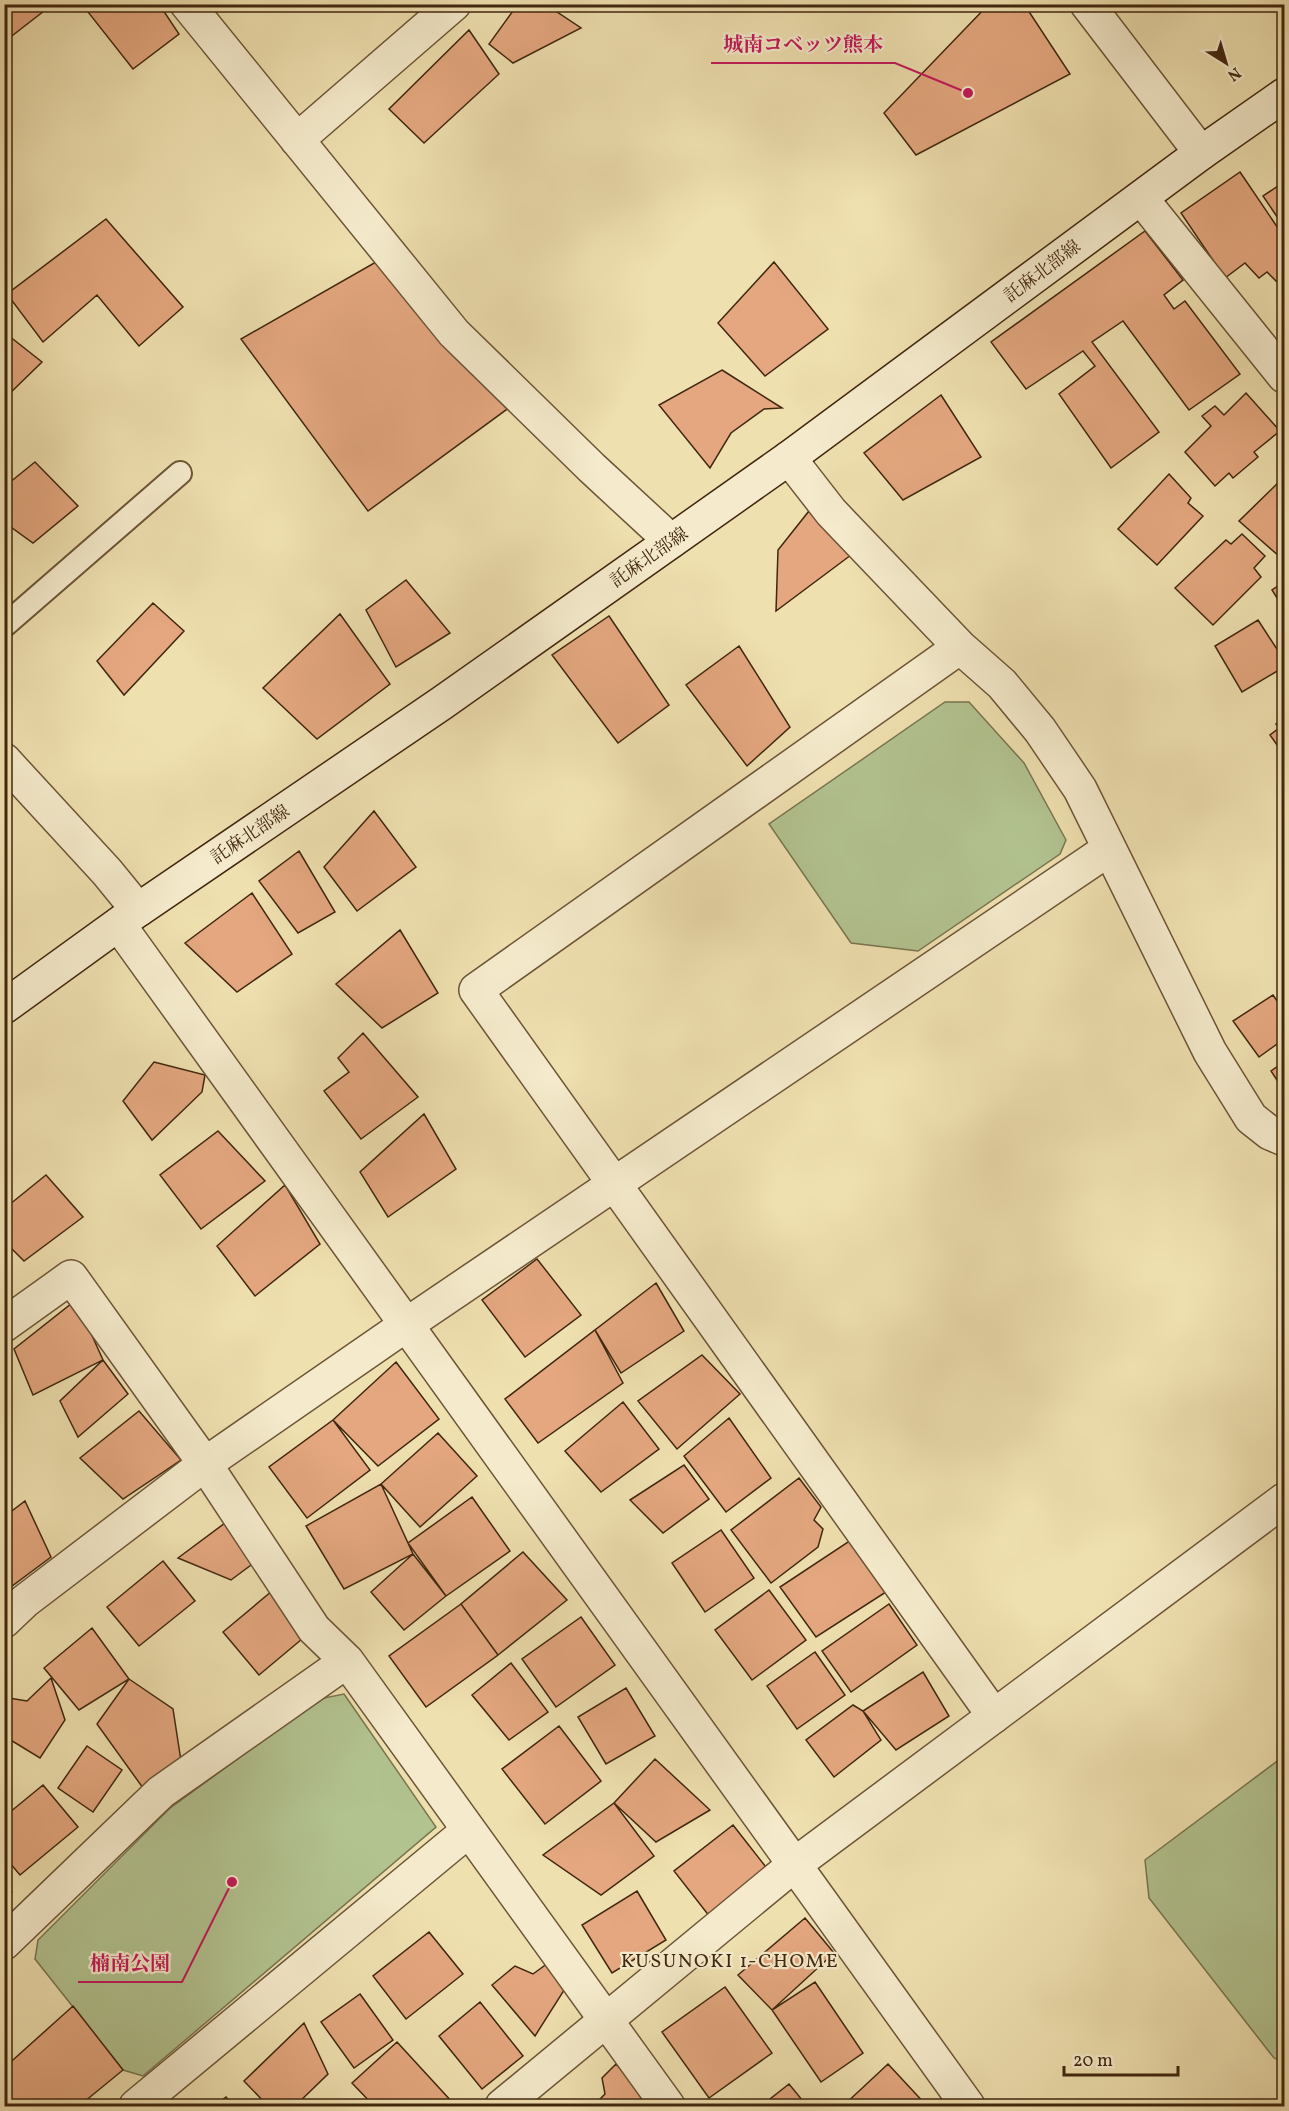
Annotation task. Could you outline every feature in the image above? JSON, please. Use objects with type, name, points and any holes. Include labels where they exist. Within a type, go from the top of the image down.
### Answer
[{"type":"street","points":[[187,4],[454,333],[592,468],[671,541]]},
{"type":"street","points":[[297,140],[454,4]]},
{"type":"street","points":[[1087,4],[1201,153]]},
{"type":"street","name":"託麻北部線","points":[[4,1007],[129,918],[442,703],[789,458],[1201,153],[1284,95]]},
{"type":"street","points":[[1141,198],[1284,376]]},
{"type":"street","points":[[789,458],[831,512],[960,647],[1002,684],[1040,730],[1080,789],[1210,1052],[1251,1118],[1270,1133],[1284,1139]]},
{"type":"street","points":[[960,647],[476,990],[994,1716]]},
{"type":"street","points":[[4,760],[106,872],[129,918],[406,1325],[968,2106]]},
{"type":"street","points":[[4,1621],[25,1602],[205,1464],[406,1325],[1109,849]]},
{"type":"street","points":[[4,1325],[71,1277],[205,1464],[314,1629],[347,1661],[668,2106]]},
{"type":"street","points":[[502,2106],[794,1865],[1284,1500]]},
{"type":"street","points":[[4,1943],[161,1792],[347,1661]]},
{"type":"street","points":[[136,2106],[469,1830]]},
{"type":"lane","points":[[4,626],[180,473]]},
{"type":"green space","points":[[945,702],[969,702],[1024,763],[1066,840],[1060,854],[918,951],[851,943],[769,824]]},
{"type":"green space","points":[[344,1694],[436,1827],[143,2076],[123,2070],[35,1959],[38,1940],[169,1809],[319,1699]]},
{"type":"green space","points":[[1284,1756],[1284,2062],[1274,2058],[1149,1898],[1145,1860]]},
{"type":"building","points":[[4,4],[53,4],[4,42]]},
{"type":"building","points":[[99,4],[159,4],[179,34],[133,69],[88,12]]},
{"type":"building","points":[[518,4],[545,4],[581,28],[513,63],[489,44]]},
{"type":"building","points":[[989,4],[1024,4],[1070,74],[916,155],[884,113]]},
{"type":"building","points":[[469,30],[499,74],[424,143],[389,109]]},
{"type":"building","points":[[1240,172],[1284,237],[1284,276],[1277,282],[1267,272],[1259,278],[1245,263],[1225,278],[1181,213]]},
{"type":"building","points":[[1284,182],[1284,227],[1263,196]]},
{"type":"building","points":[[106,219],[183,307],[139,346],[97,295],[43,342],[7,294]]},
{"type":"building","points":[[1145,231],[1183,280],[1164,295],[1174,309],[1185,301],[1240,374],[1189,410],[1123,321],[1092,342],[1159,432],[1111,468],[1059,394],[1095,366],[1083,351],[1026,389],[991,342]]},
{"type":"building","points":[[390,254],[521,399],[368,511],[241,339]]},
{"type":"building","points":[[774,262],[828,329],[765,376],[718,323]]},
{"type":"building","points":[[4,332],[42,362],[4,399]]},
{"type":"building","points":[[722,370],[782,408],[764,409],[731,433],[710,468],[659,405]]},
{"type":"building","points":[[1246,393],[1280,431],[1254,452],[1258,457],[1233,478],[1229,473],[1215,486],[1185,452],[1211,426],[1202,416],[1215,406],[1224,415]]},
{"type":"building","points":[[941,395],[981,457],[903,500],[864,453]]},
{"type":"building","points":[[35,462],[78,506],[33,543],[4,522],[4,487]]},
{"type":"building","points":[[1169,474],[1191,498],[1188,503],[1203,516],[1157,565],[1118,529]]},
{"type":"building","points":[[1284,477],[1284,552],[1280,557],[1239,521]]},
{"type":"building","points":[[809,511],[851,555],[776,611],[778,550]]},
{"type":"building","points":[[1242,534],[1265,556],[1254,568],[1261,577],[1213,625],[1175,588],[1226,540],[1231,544]]},
{"type":"building","points":[[406,580],[450,633],[396,667],[366,610]]},
{"type":"building","points":[[1284,582],[1284,609],[1272,590]]},
{"type":"building","points":[[153,603],[184,631],[124,695],[97,661]]},
{"type":"building","points":[[340,614],[390,684],[317,739],[263,688]]},
{"type":"building","points":[[609,616],[669,705],[618,743],[552,655]]},
{"type":"building","points":[[1258,620],[1284,660],[1284,667],[1242,692],[1215,646]]},
{"type":"building","points":[[739,646],[790,727],[747,766],[686,685]]},
{"type":"building","points":[[1284,719],[1284,755],[1270,735],[1279,728],[1276,724]]},
{"type":"building","points":[[374,811],[416,867],[357,911],[324,867]]},
{"type":"building","points":[[299,851],[335,912],[298,933],[259,881]]},
{"type":"building","points":[[252,893],[292,954],[237,992],[185,943]]},
{"type":"building","points":[[400,930],[438,993],[382,1028],[336,984]]},
{"type":"building","points":[[1273,995],[1284,1011],[1284,1039],[1259,1057],[1233,1021]]},
{"type":"building","points":[[363,1033],[418,1097],[361,1139],[324,1091],[349,1072],[338,1058]]},
{"type":"building","points":[[154,1062],[205,1075],[202,1092],[152,1140],[123,1101]]},
{"type":"building","points":[[1284,1062],[1284,1091],[1271,1071]]},
{"type":"building","points":[[424,1114],[456,1169],[388,1217],[360,1172]]},
{"type":"building","points":[[218,1131],[265,1181],[201,1229],[160,1175]]},
{"type":"building","points":[[46,1175],[83,1217],[24,1261],[4,1241],[4,1209]]},
{"type":"building","points":[[285,1185],[320,1244],[255,1296],[217,1246]]},
{"type":"building","points":[[537,1259],[581,1315],[525,1357],[482,1300]]},
{"type":"building","points":[[656,1283],[684,1331],[621,1373],[595,1330]]},
{"type":"building","points":[[76,1300],[103,1360],[33,1395],[14,1349]]},
{"type":"building","points":[[595,1330],[623,1383],[538,1443],[505,1399]]},
{"type":"building","points":[[702,1355],[740,1394],[677,1449],[638,1401]]},
{"type":"building","points":[[103,1360],[128,1394],[78,1437],[60,1401]]},
{"type":"building","points":[[396,1362],[439,1419],[378,1466],[333,1420]]},
{"type":"building","points":[[623,1402],[659,1449],[601,1492],[565,1451]]},
{"type":"building","points":[[139,1411],[181,1460],[123,1499],[80,1458]]},
{"type":"building","points":[[729,1418],[771,1478],[726,1512],[684,1456]]},
{"type":"building","points":[[333,1420],[370,1470],[307,1518],[269,1467]]},
{"type":"building","points":[[438,1433],[477,1476],[420,1527],[381,1484]]},
{"type":"building","points":[[684,1465],[709,1499],[663,1533],[630,1500]]},
{"type":"building","points":[[799,1478],[821,1507],[814,1520],[823,1529],[818,1547],[771,1583],[731,1530]]},
{"type":"building","points":[[381,1484],[413,1554],[344,1589],[306,1526]]},
{"type":"building","points":[[472,1497],[510,1551],[446,1596],[408,1543]]},
{"type":"building","points":[[25,1501],[51,1557],[4,1592],[4,1517]]},
{"type":"building","points":[[225,1523],[255,1562],[231,1580],[178,1558]]},
{"type":"building","points":[[721,1530],[754,1578],[705,1612],[672,1563]]},
{"type":"building","points":[[851,1540],[886,1592],[816,1637],[780,1587]]},
{"type":"building","points":[[523,1552],[567,1600],[498,1655],[461,1604]]},
{"type":"building","points":[[413,1554],[446,1596],[404,1630],[371,1592]]},
{"type":"building","points":[[163,1561],[195,1601],[139,1646],[107,1607]]},
{"type":"building","points":[[278,1586],[314,1629],[259,1675],[223,1632]]},
{"type":"building","points":[[769,1590],[806,1640],[752,1680],[715,1630]]},
{"type":"building","points":[[461,1604],[498,1655],[426,1707],[389,1656]]},
{"type":"building","points":[[889,1604],[917,1645],[851,1692],[822,1651]]},
{"type":"building","points":[[581,1617],[615,1665],[556,1707],[522,1659]]},
{"type":"building","points":[[92,1628],[129,1679],[79,1710],[44,1668]]},
{"type":"building","points":[[815,1652],[845,1695],[797,1729],[767,1686]]},
{"type":"building","points":[[511,1663],[548,1712],[509,1740],[472,1695]]},
{"type":"building","points":[[923,1672],[949,1716],[896,1750],[863,1711]]},
{"type":"building","points":[[51,1678],[65,1720],[40,1758],[4,1736],[4,1704],[9,1698],[27,1701]]},
{"type":"building","points":[[129,1679],[173,1709],[181,1761],[143,1788],[97,1724]]},
{"type":"building","points":[[626,1688],[655,1736],[606,1764],[578,1717]]},
{"type":"building","points":[[853,1705],[863,1711],[881,1740],[834,1777],[806,1740]]},
{"type":"building","points":[[559,1726],[601,1781],[545,1824],[502,1769]]},
{"type":"building","points":[[87,1746],[122,1770],[93,1812],[58,1788]]},
{"type":"building","points":[[655,1759],[710,1810],[656,1842],[614,1803]]},
{"type":"building","points":[[43,1785],[78,1827],[20,1875],[4,1856],[4,1817]]},
{"type":"building","points":[[614,1803],[654,1856],[601,1895],[543,1855]]},
{"type":"building","points":[[733,1825],[769,1871],[710,1917],[674,1871]]},
{"type":"building","points":[[4,1884],[12,1892],[4,1899]]},
{"type":"building","points":[[637,1891],[666,1940],[612,1973],[582,1925]]},
{"type":"building","points":[[805,1918],[834,1953],[772,2010],[738,1975]]},
{"type":"building","points":[[429,1932],[463,1974],[406,2019],[373,1976]]},
{"type":"building","points":[[559,1955],[568,1984],[535,2036],[492,1985],[515,1966],[533,1974]]},
{"type":"building","points":[[815,1982],[863,2053],[821,2082],[772,2010]]},
{"type":"building","points":[[725,1987],[772,2053],[709,2098],[662,2032]]},
{"type":"building","points":[[360,1994],[393,2040],[354,2068],[321,2022]]},
{"type":"building","points":[[480,2002],[523,2056],[482,2089],[439,2036]]},
{"type":"building","points":[[73,2006],[123,2070],[79,2106],[4,2106],[4,2068]]},
{"type":"building","points":[[304,2023],[328,2074],[295,2106],[268,2106],[244,2081]]},
{"type":"building","points":[[397,2042],[453,2103],[450,2106],[374,2106],[352,2083]]},
{"type":"building","points":[[616,2064],[658,2106],[593,2106],[605,2094],[602,2078]]},
{"type":"building","points":[[888,2064],[927,2106],[843,2106]]},
{"type":"building","points":[[789,2084],[807,2106],[761,2106]]},
{"type":"building","points":[[226,2097],[233,2106],[214,2106]]},
{"type":"place","name":"城南コベッツ熊本","points":[[968,93]]},
{"type":"place","name":"楠南公園","points":[[232,1882]]},
{"type":"district","name":"KUSUNOKI 1-CHOME","points":[[730,1960]]}]
